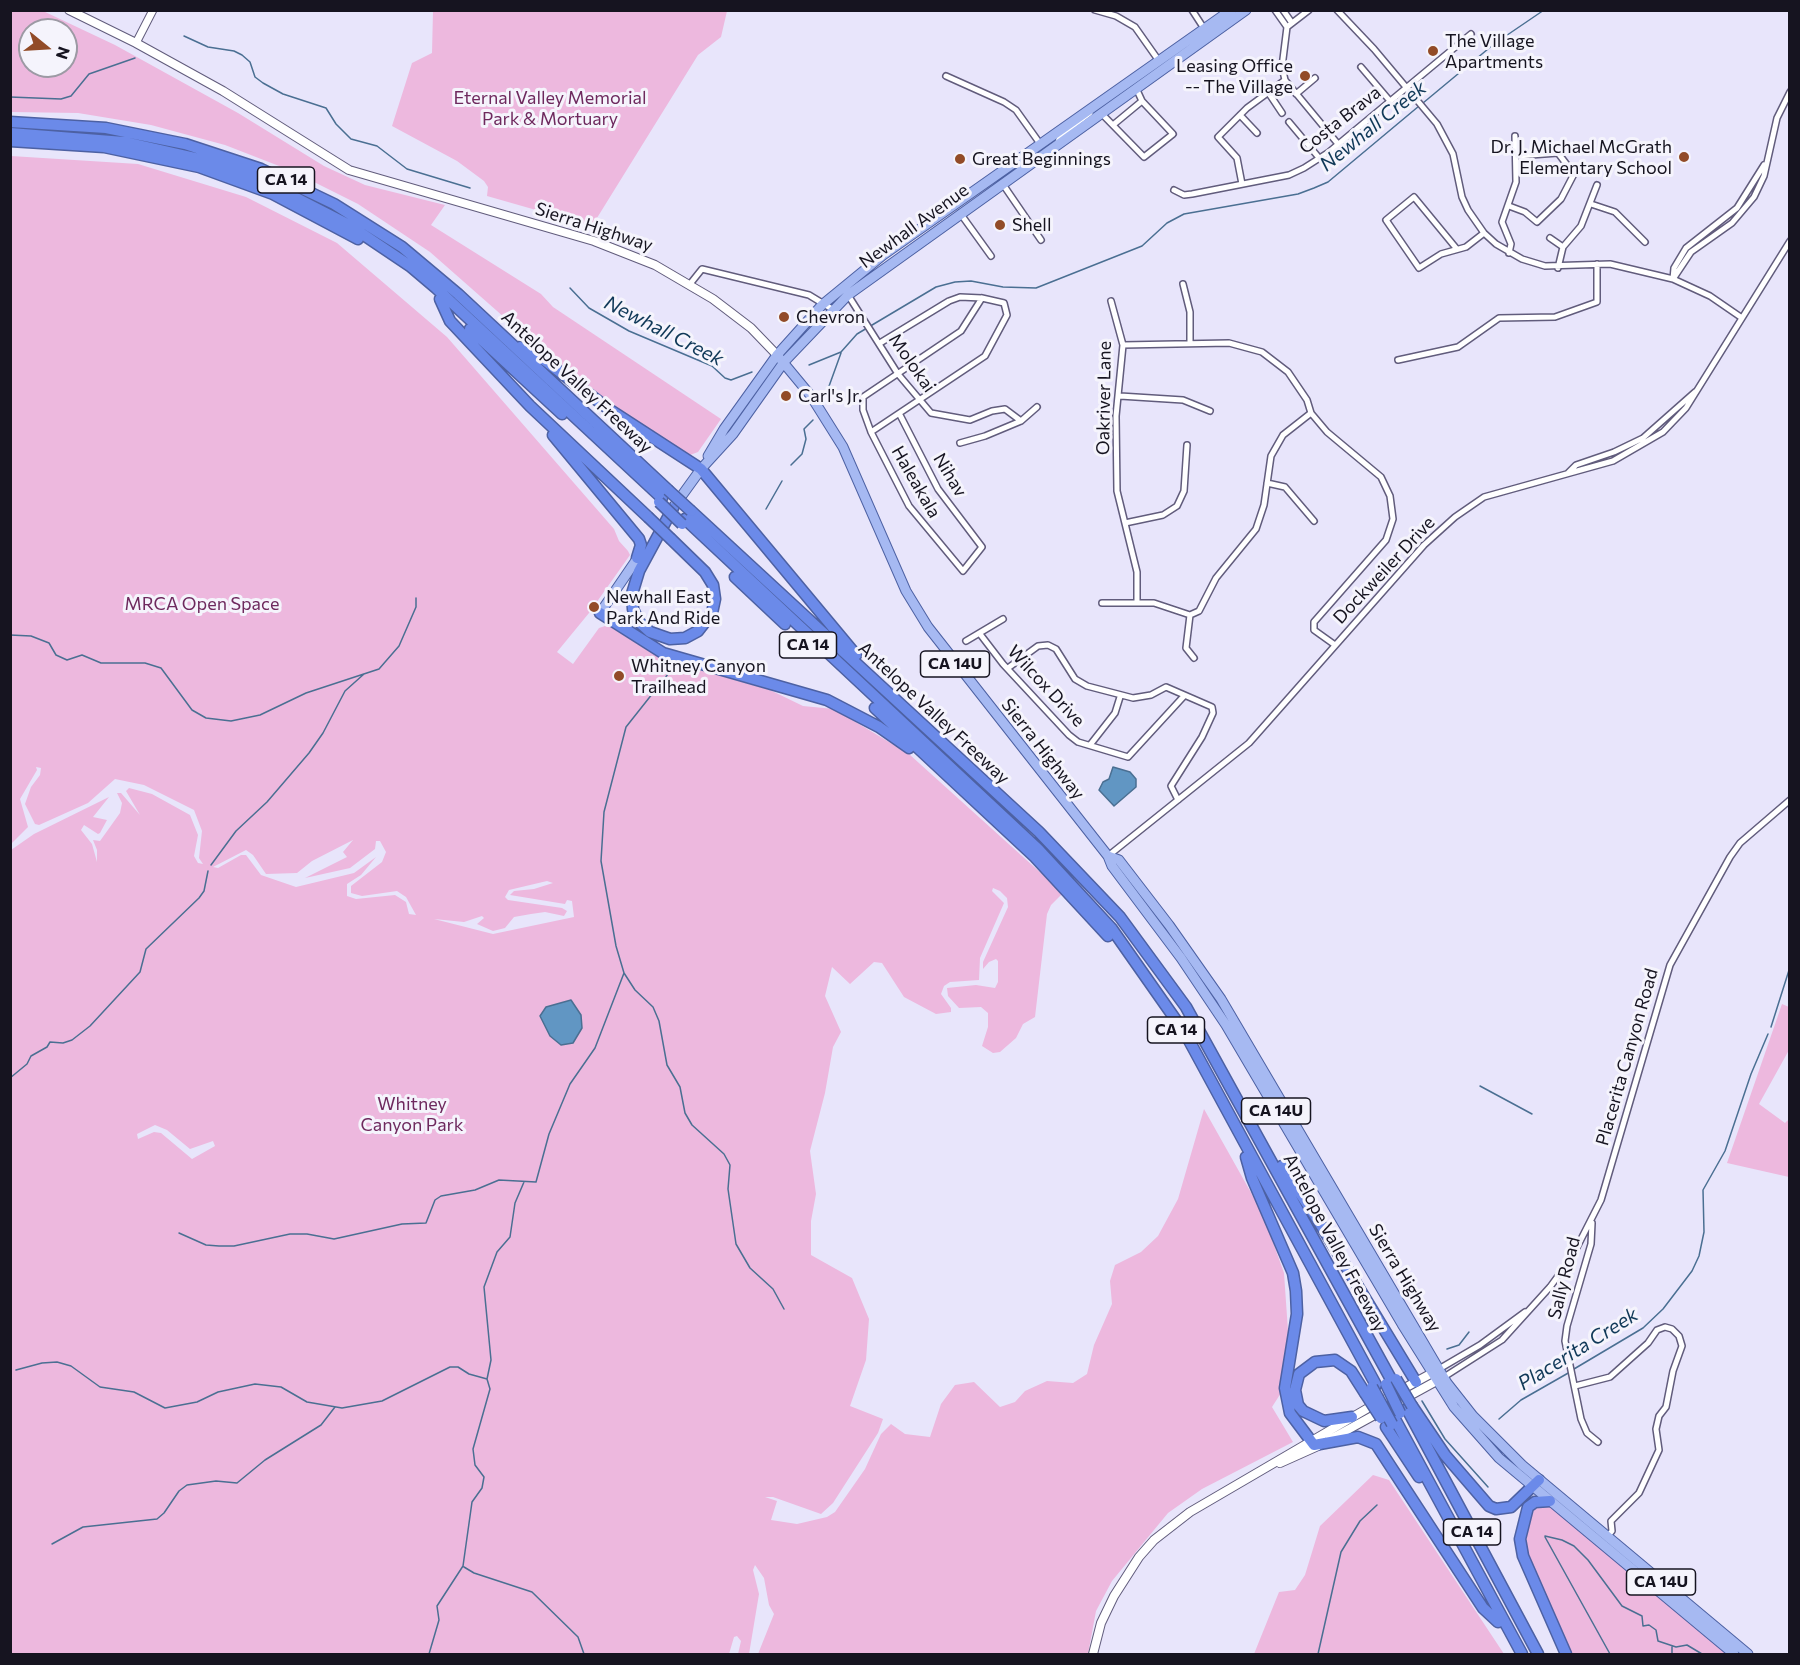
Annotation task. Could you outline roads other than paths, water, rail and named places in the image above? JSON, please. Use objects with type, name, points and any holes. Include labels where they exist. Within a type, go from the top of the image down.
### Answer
[{"type":"highway","name":"Antelope Valley Freeway","points":[[10,123],[85,126],[146,135],[224,155],[280,177],[351,213],[402,247],[514,345],[663,496],[936,764],[1070,877],[1105,915],[1171,1021],[1246,1157],[1538,1654]]},
{"type":"highway","points":[[10,128],[90,133],[180,149],[245,169],[340,214],[389,246],[439,285],[663,496]]},
{"type":"highway","points":[[10,133],[124,142],[208,161],[267,183],[349,225],[410,266],[436,288],[663,496]]},
{"type":"highway","name":"Antelope Valley Freeway","points":[[10,141],[86,145],[142,153],[236,179],[292,203],[360,239],[440,299],[501,359],[663,496],[884,689],[1070,877],[1186,1007],[1385,1370],[1381,1385]]},
{"type":"highway","points":[[440,299],[450,321],[530,406],[648,518],[671,539],[705,572],[713,585],[715,599],[712,613],[698,631],[685,638],[670,639],[650,632],[639,622],[633,609],[632,594],[639,571],[673,508]]},
{"type":"highway","points":[[514,345],[536,353],[610,410],[701,469],[884,689]]},
{"type":"highway","points":[[530,406],[639,539],[641,545],[637,558]]},
{"type":"highway","points":[[686,517],[1070,877]]},
{"type":"highway","points":[[600,613],[636,638],[672,657],[827,700],[879,727],[923,759],[936,764]]},
{"type":"highway","points":[[1105,915],[1185,1033],[1532,1654]]},
{"type":"highway","points":[[1266,1150],[1279,1161],[1319,1222],[1416,1382]]},
{"type":"highway","points":[[1246,1157],[1252,1178],[1293,1273],[1296,1286],[1298,1314],[1285,1398],[1290,1413],[1314,1443],[1354,1437],[1365,1438],[1376,1444],[1483,1608],[1498,1622]]},
{"type":"highway","points":[[1352,1417],[1324,1421],[1303,1411],[1298,1405],[1295,1390],[1299,1374],[1315,1362],[1335,1360],[1351,1371],[1381,1385]]},
{"type":"highway","name":"Antelope Valley Freeway","points":[[1399,1417],[1433,1500],[1516,1654]]},
{"type":"highway","points":[[1399,1417],[1445,1455],[1482,1502],[1496,1509],[1511,1507],[1536,1483]]},
{"type":"highway","points":[[1399,1417],[1522,1654]]},
{"type":"highway","points":[[1550,1501],[1535,1502],[1528,1507],[1520,1539],[1526,1562],[1566,1654]]},
{"type":"main road","name":"Sierra Highway","points":[[69,10],[136,43],[223,91],[349,170],[594,241],[640,258],[690,284],[751,328],[784,363],[823,413],[843,447],[906,591],[928,627],[1108,856],[1112,866],[1162,930],[1226,1025],[1438,1375],[1550,1501],[1678,1603],[1748,1654]]},
{"type":"main road","name":"Newhall Avenue","points":[[701,469],[716,441],[777,355],[822,305],[883,255],[989,187],[1002,183],[1057,145],[1159,61],[1231,10]]},
{"type":"main road","name":"Newhall Avenue","points":[[600,613],[701,469],[733,434],[784,363],[832,309],[960,213],[962,207],[1041,145],[1136,88],[1246,10]]},
{"type":"main road","points":[[1018,171],[1039,152],[1041,145]]},
{"type":"main road","name":"Sierra Highway","points":[[1108,856],[1119,860],[1161,914],[1221,999],[1438,1375]]},
{"type":"main road","name":"Placerita Canyon Road","points":[[1314,1443],[1352,1417],[1416,1382],[1438,1375]]},
{"type":"main road","name":"Placerita Canyon Road","points":[[1094,1654],[1108,1608],[1125,1576],[1146,1549],[1190,1512],[1438,1375]]},
{"type":"main road","name":"Sierra Highway","points":[[1536,1483],[1607,1537],[1734,1654]]},
{"type":"street","points":[[136,43],[153,10]]},
{"type":"street","points":[[1095,10],[1116,16],[1135,27],[1159,61]]},
{"type":"street","points":[[1192,10],[1206,29],[1205,40]]},
{"type":"street","points":[[1275,10],[1290,25]]},
{"type":"street","points":[[1283,10],[1290,25],[1282,60],[1286,80],[1338,144]]},
{"type":"street","points":[[1290,25],[1309,10]]},
{"type":"street","points":[[1337,10],[1429,113],[1447,140],[1462,197],[1484,233],[1509,253],[1531,263],[1558,268],[1597,264],[1622,266],[1673,279],[1710,296],[1742,318],[1790,241]]},
{"type":"street","name":"Costa Brava","points":[[1174,190],[1184,195],[1242,184],[1289,174],[1320,159],[1471,34]]},
{"type":"street","points":[[1361,68],[1390,101]]},
{"type":"street","points":[[946,76],[986,92],[1010,106],[1041,145]]},
{"type":"street","points":[[1296,94],[1315,78]]},
{"type":"street","points":[[1242,184],[1237,158],[1218,137],[1240,115],[1286,80]]},
{"type":"street","points":[[1097,111],[1144,157],[1173,134],[1142,101],[1136,88]]},
{"type":"street","points":[[1268,92],[1282,114]]},
{"type":"street","points":[[1673,279],[1699,244],[1732,223],[1760,188],[1777,118],[1790,92]]},
{"type":"street","points":[[1113,125],[1142,101]]},
{"type":"street","points":[[1240,115],[1257,133]]},
{"type":"street","points":[[1289,122],[1320,159]]},
{"type":"street","points":[[1509,253],[1511,244],[1502,222],[1516,182],[1515,136]]},
{"type":"street","points":[[1509,206],[1525,212],[1537,222],[1561,199],[1574,174],[1558,153],[1517,156]]},
{"type":"street","points":[[1002,183],[1041,240]]},
{"type":"street","points":[[1558,268],[1563,248],[1581,226],[1597,185]]},
{"type":"street","points":[[1456,248],[1414,197],[1386,220],[1419,268],[1441,254],[1466,247],[1484,233]]},
{"type":"street","points":[[1591,204],[1615,212],[1645,242]]},
{"type":"street","points":[[960,213],[991,256]]},
{"type":"street","points":[[1550,238],[1563,248]]},
{"type":"street","points":[[848,295],[850,286],[875,266],[883,255]]},
{"type":"street","points":[[1398,360],[1458,347],[1499,318],[1555,317],[1597,302],[1597,264]]},
{"type":"street","points":[[690,284],[702,269],[809,295],[832,309]]},
{"type":"street","points":[[1183,284],[1190,312],[1190,342]]},
{"type":"street","name":"Molokai","points":[[848,295],[898,374],[919,402],[931,413],[970,420],[992,411],[1005,409],[1021,421]]},
{"type":"street","points":[[871,432],[900,415],[985,356],[1007,315],[1004,303],[982,298],[960,297],[949,300],[880,343]]},
{"type":"street","points":[[898,374],[961,331],[982,298]]},
{"type":"street","name":"Oakriver Lane","points":[[1111,301],[1123,345],[1116,416],[1117,491],[1137,572],[1137,602]]},
{"type":"street","points":[[812,331],[812,322],[821,312],[822,305]]},
{"type":"street","name":"Dockweiler Drive","points":[[1108,856],[1249,743],[1424,545],[1455,517],[1484,497],[1568,473],[1576,465],[1614,452],[1643,438],[1685,399],[1696,392],[1742,318]]},
{"type":"street","points":[[1123,345],[1228,343],[1262,352],[1288,372],[1311,412],[1327,432],[1381,477],[1390,496],[1393,519],[1386,540],[1314,622],[1314,630],[1335,645]]},
{"type":"street","name":"Haleakala","points":[[898,374],[863,398],[863,410],[871,432],[909,506],[963,571]]},
{"type":"street","points":[[1119,396],[1184,400],[1210,411]]},
{"type":"street","points":[[960,443],[985,436],[1021,421],[1037,407]]},
{"type":"street","points":[[1102,603],[1137,602],[1163,606],[1190,615],[1199,611],[1216,578],[1256,529],[1264,504],[1271,456],[1283,435],[1311,412]]},
{"type":"street","name":"Nihav","points":[[900,415],[938,489],[982,547],[963,571]]},
{"type":"street","points":[[1125,523],[1163,515],[1177,506],[1184,490],[1187,445]]},
{"type":"street","points":[[1267,483],[1285,487],[1314,521]]},
{"type":"street","points":[[1190,615],[1186,648],[1194,658]]},
{"type":"street","points":[[966,641],[1003,619]]},
{"type":"street","name":"Wilcox Drive","points":[[980,634],[1069,735],[1090,745],[1129,757],[1184,696]]},
{"type":"street","points":[[1008,668],[1038,646],[1048,645],[1056,649],[1078,682],[1120,697],[1147,696],[1164,687],[1212,706],[1213,713],[1191,757],[1171,786],[1178,800]]},
{"type":"street","points":[[1090,745],[1115,712],[1120,697]]},
{"type":"street","name":"Placerita Canyon Road","points":[[1438,1375],[1495,1345],[1533,1306],[1572,1257],[1592,1222],[1607,1180],[1646,1037],[1670,965],[1740,843],[1790,800]]},
{"type":"street","name":"Sally Road","points":[[1592,1222],[1591,1244],[1567,1326],[1565,1341],[1581,1419],[1587,1433],[1598,1442]]},
{"type":"street","points":[[1572,1257],[1585,1264]]},
{"type":"street","points":[[1575,1386],[1610,1377],[1648,1343],[1657,1330],[1665,1327],[1672,1329],[1679,1336],[1682,1347],[1673,1371],[1666,1407],[1659,1416],[1656,1429],[1659,1449],[1639,1493],[1611,1521],[1611,1531],[1607,1537]]},
{"type":"water","points":[[1113,767],[1130,772],[1136,779],[1136,787],[1114,806],[1099,790],[1103,782],[1109,779]]},
{"type":"water","points":[[571,1000],[581,1015],[582,1028],[573,1043],[561,1045],[550,1036],[540,1016],[546,1007]]},
{"type":"waterway","name":"Newhall Creek","points":[[1423,103],[1494,44],[1544,10]]},
{"type":"waterway","name":"Newhall Creek","points":[[184,36],[208,47],[234,51],[242,55],[250,62],[255,77],[263,83],[283,94],[326,108],[336,124],[351,139],[377,146],[407,169],[470,188]]},
{"type":"waterway","name":"Newhall Creek","points":[[10,97],[61,99],[71,96],[89,74],[135,58]]},
{"type":"waterway","name":"Newhall Creek","points":[[809,365],[841,352],[857,334],[936,287],[971,281],[1003,287],[1036,288],[1142,246],[1167,223],[1184,214],[1298,194],[1314,188],[1328,182],[1419,106]]},
{"type":"waterway","name":"Newhall Creek","points":[[570,288],[589,308],[629,331],[712,366],[725,378],[731,380],[752,372]]},
{"type":"waterway","points":[[828,389],[841,353]]},
{"type":"waterway","points":[[791,465],[802,454],[806,439],[804,429],[813,420]]},
{"type":"waterway","points":[[766,509],[782,481]]},
{"type":"waterway","points":[[10,635],[31,636],[49,643],[56,655],[67,660],[82,655],[101,663],[145,663],[161,668],[192,710],[206,718],[231,721],[260,715],[306,693],[379,669],[399,646],[416,607],[416,598]]},
{"type":"waterway","points":[[211,865],[236,831],[267,802],[309,753],[323,733],[345,691],[364,674]]},
{"type":"waterway","points":[[179,1233],[206,1245],[219,1246],[234,1246],[290,1234],[307,1234],[334,1239],[402,1224],[426,1223],[435,1200],[441,1196],[475,1190],[499,1180],[536,1182],[549,1134],[570,1084],[595,1048],[624,973],[616,946],[601,861],[604,812],[626,727],[668,674]]},
{"type":"waterway","points":[[10,1078],[27,1064],[31,1056],[47,1047],[50,1042],[63,1043],[72,1040],[90,1026],[140,972],[146,949],[199,898],[204,891],[208,871]]},
{"type":"waterway","name":"Placerita Creek","points":[[1771,1027],[1790,967]]},
{"type":"waterway","points":[[624,973],[635,990],[653,1007],[659,1021],[667,1065],[680,1087],[685,1113],[692,1125],[724,1154],[730,1165],[728,1189],[736,1244],[750,1268],[773,1289],[784,1309]]},
{"type":"waterway","name":"Placerita Creek","points":[[1574,1369],[1643,1328],[1663,1309],[1692,1271],[1699,1256],[1704,1232],[1703,1190],[1725,1151],[1751,1074],[1768,1034]]},
{"type":"waterway","points":[[1480,1086],[1532,1114]]},
{"type":"waterway","points":[[429,1654],[439,1620],[437,1606],[463,1566],[472,1502],[482,1488],[484,1477],[475,1465],[473,1449],[490,1389],[487,1379],[491,1360],[484,1287],[497,1252],[510,1237],[515,1203],[524,1182]]},
{"type":"waterway","points":[[1447,1349],[1459,1345],[1469,1332]]},
{"type":"waterway","points":[[16,1370],[42,1363],[57,1362],[71,1366],[100,1387],[134,1392],[165,1408],[197,1402],[218,1392],[255,1384],[281,1387],[307,1402],[342,1408],[382,1401],[450,1367],[458,1367],[469,1374],[487,1379]]},
{"type":"waterway","name":"Placerita Creek","points":[[1499,1419],[1521,1400],[1570,1372]]},
{"type":"waterway","points":[[1422,1401],[1445,1439],[1488,1487]]},
{"type":"waterway","points":[[52,1544],[83,1527],[157,1519],[179,1491],[187,1485],[216,1481],[237,1483],[265,1460],[321,1425],[335,1407]]},
{"type":"waterway","name":"Placerita Creek","points":[[1318,1654],[1341,1552],[1360,1521],[1377,1505]]},
{"type":"waterway","points":[[1545,1536],[1574,1546],[1588,1560],[1622,1606],[1642,1616],[1643,1626],[1649,1625],[1656,1630],[1658,1641],[1676,1647],[1687,1645],[1702,1654]]},
{"type":"waterway","points":[[1545,1537],[1610,1654]]},
{"type":"waterway","points":[[464,1567],[474,1573],[532,1592],[578,1637],[584,1654]]},
{"type":"waterway","points":[[1672,1647],[1672,1654]]},
{"type":"place","name":"The Village Apartments","points":[[1433,51]]},
{"type":"place","name":"Leasing Office -- The Village","points":[[1305,76]]},
{"type":"place","name":"Dr. J. Michael McGrath Elementary School","points":[[1684,157]]},
{"type":"place","name":"Great Beginnings","points":[[960,159]]},
{"type":"place","name":"Shell","points":[[1000,225]]},
{"type":"place","name":"Chevron","points":[[784,317]]},
{"type":"place","name":"Carl's Jr.","points":[[786,396]]},
{"type":"place","name":"Newhall East Park And Ride","points":[[594,607]]},
{"type":"place","name":"Whitney Canyon Trailhead","points":[[619,676]]},
{"type":"park label","name":"Eternal Valley Memorial Park & Mortuary","points":[[550,108]]},
{"type":"park label","name":"MRCA Open Space","points":[[202,604]]},
{"type":"park label","name":"Whitney Canyon Park","points":[[412,1114]]}]
